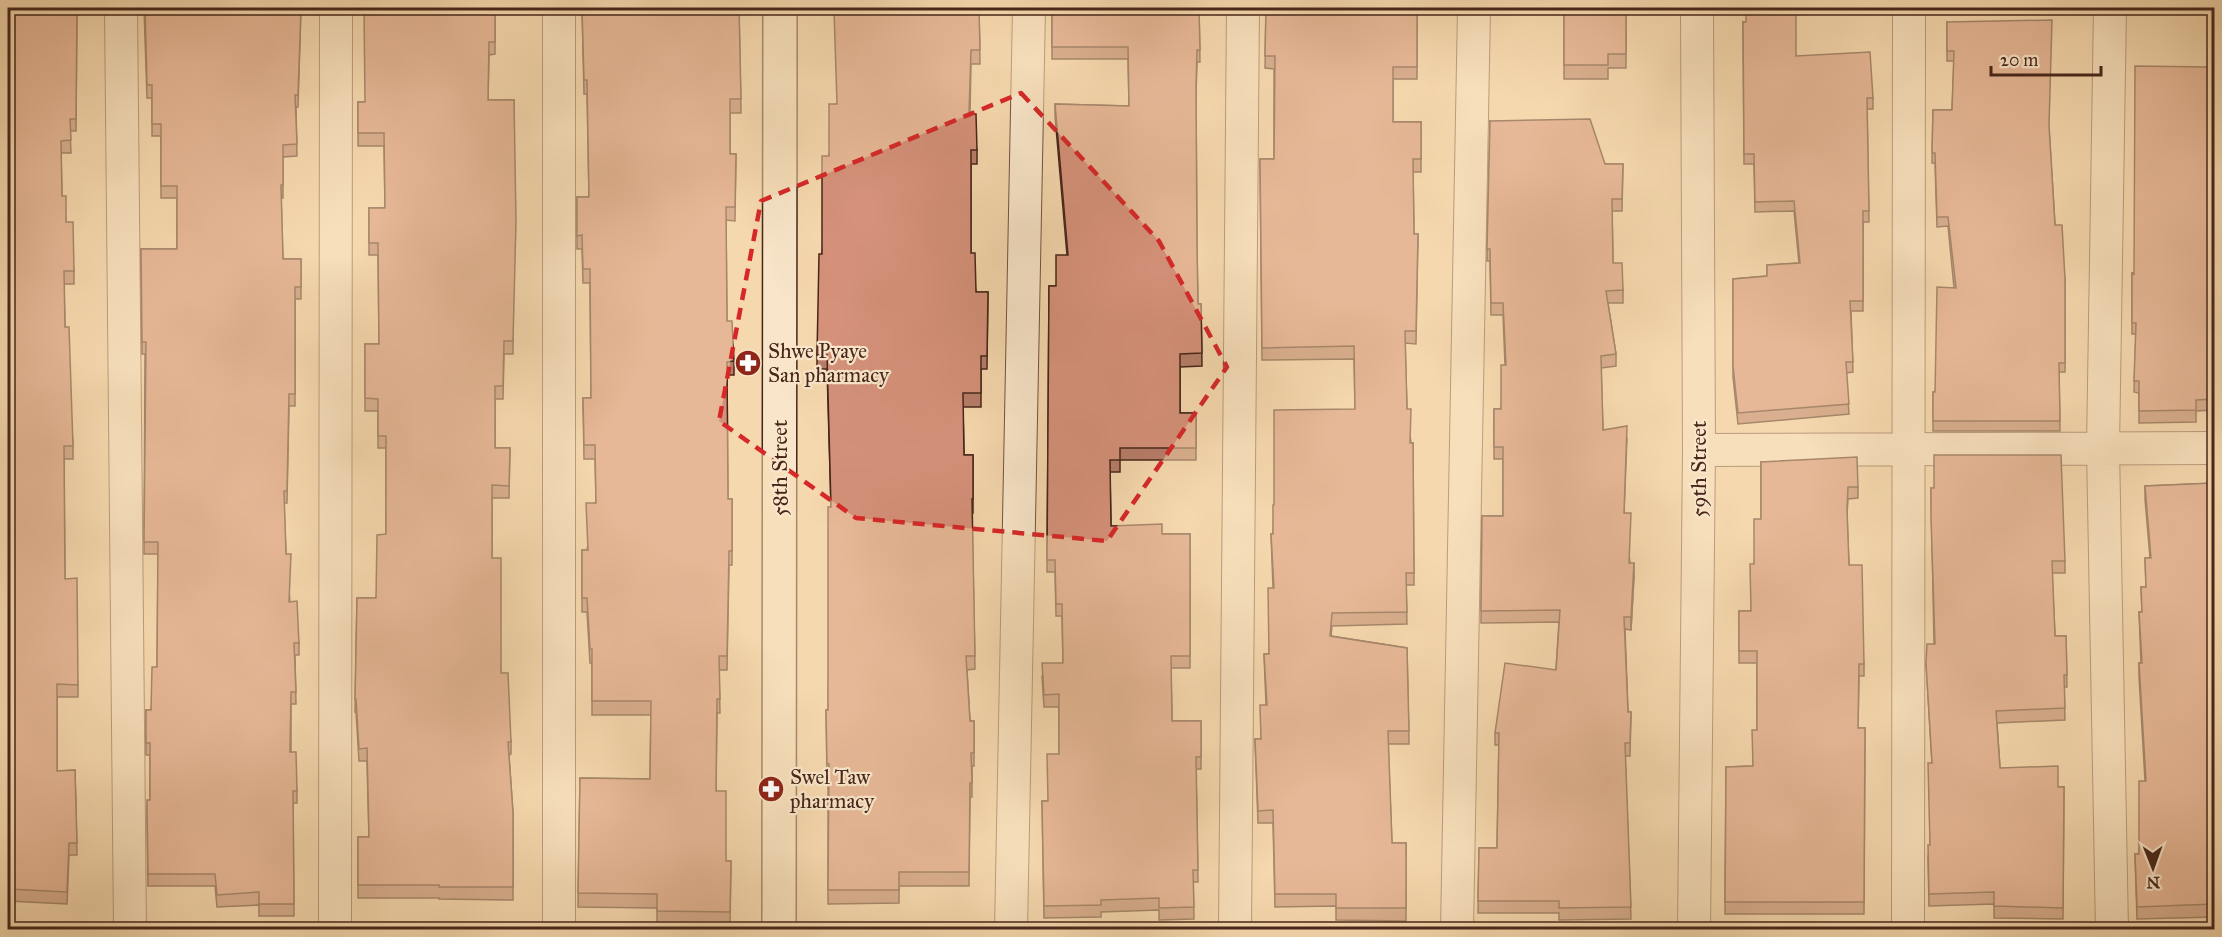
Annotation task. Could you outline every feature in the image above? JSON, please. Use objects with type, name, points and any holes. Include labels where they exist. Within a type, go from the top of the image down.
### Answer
[{"type":"main road","name":"58th Street","points":[[779,930],[780,8]]},
{"type":"street","points":[[121,8],[130,930]]},
{"type":"street","points":[[335,930],[336,8]]},
{"type":"street","points":[[559,8],[559,930]]},
{"type":"street","points":[[1011,930],[1029,8]]},
{"type":"street","points":[[1235,930],[1243,8]]},
{"type":"street","points":[[1457,930],[1474,8]]},
{"type":"street","name":"59th Street","points":[[1694,930],[1699,450],[1697,8]]},
{"type":"street","points":[[1908,930],[1907,448],[1910,8]]},
{"type":"street","points":[[2110,8],[2103,448],[2112,930]]},
{"type":"street","points":[[1699,450],[2214,448]]},
{"type":"highlighted area","points":[[1021,93],[1159,241],[1227,367],[1107,541],[856,518],[719,421],[761,201]]},
{"type":"building","points":[[8,8],[77,8],[76,119],[70,119],[71,140],[61,141],[62,196],[66,196],[66,222],[73,222],[74,271],[64,271],[65,327],[69,327],[73,446],[64,446],[65,579],[77,578],[78,685],[57,684],[57,771],[75,770],[77,843],[69,843],[67,892],[8,889]]},
{"type":"building","points":[[145,8],[301,8],[298,95],[295,95],[297,144],[283,145],[283,185],[281,185],[283,259],[301,259],[301,287],[295,287],[295,394],[289,394],[287,491],[284,491],[286,554],[291,554],[289,602],[297,601],[299,643],[294,643],[296,692],[291,692],[290,752],[296,752],[297,791],[293,791],[294,904],[259,904],[259,892],[217,895],[215,874],[148,874],[147,800],[150,800],[150,743],[146,743],[146,710],[151,710],[152,667],[157,667],[158,542],[144,542],[146,342],[142,342],[141,249],[177,249],[177,186],[161,186],[161,124],[152,124],[152,85],[147,85]]},
{"type":"building","points":[[364,8],[495,8],[495,42],[489,42],[488,100],[514,100],[516,221],[513,341],[504,341],[503,386],[495,386],[495,448],[510,448],[509,486],[492,485],[492,558],[501,558],[501,673],[508,673],[513,887],[358,885],[358,837],[369,837],[367,748],[359,749],[355,699],[357,598],[376,598],[377,535],[386,534],[386,436],[378,436],[378,399],[365,398],[365,344],[379,344],[378,243],[369,243],[369,208],[385,208],[384,133],[358,133],[358,102],[365,102]]},
{"type":"building","points":[[582,8],[739,8],[741,99],[730,99],[730,154],[736,154],[735,207],[726,207],[727,321],[732,321],[734,361],[727,362],[728,499],[732,499],[732,551],[729,551],[727,656],[719,656],[720,699],[717,699],[716,791],[726,791],[726,861],[731,861],[730,912],[657,911],[657,894],[578,893],[580,778],[650,779],[651,701],[592,701],[592,649],[590,649],[587,598],[582,598],[582,550],[588,550],[586,503],[596,503],[595,445],[584,445],[583,398],[591,398],[590,269],[583,269],[582,235],[577,236],[577,197],[589,197],[587,80],[584,80]]},
{"type":"building","points":[[979,8],[980,50],[971,50],[969,114],[976,114],[977,150],[971,150],[971,253],[975,253],[976,292],[988,292],[987,356],[981,356],[981,393],[963,393],[964,455],[973,455],[975,656],[966,656],[970,721],[974,721],[974,753],[971,753],[972,783],[970,783],[969,872],[899,872],[899,890],[828,890],[829,764],[827,764],[826,710],[828,710],[828,507],[831,507],[827,355],[817,355],[819,254],[822,254],[822,156],[829,156],[829,104],[837,104],[834,9]]},
{"type":"building","points":[[1052,8],[1199,8],[1200,50],[1197,50],[1196,88],[1197,247],[1202,353],[1180,354],[1180,413],[1196,413],[1196,448],[1120,448],[1120,460],[1110,460],[1111,526],[1162,524],[1162,534],[1190,534],[1190,656],[1171,656],[1172,721],[1201,721],[1201,757],[1196,757],[1198,870],[1193,870],[1194,907],[1159,908],[1159,898],[1101,900],[1101,905],[1044,906],[1042,801],[1048,801],[1047,754],[1059,754],[1059,694],[1044,695],[1042,663],[1063,663],[1062,604],[1056,604],[1055,560],[1047,560],[1049,286],[1056,286],[1056,255],[1068,255],[1055,104],[1129,106],[1128,47],[1052,47]]},
{"type":"building","points":[[1266,8],[1333,8],[1333,11],[1417,14],[1417,67],[1393,67],[1393,122],[1421,122],[1421,159],[1413,159],[1414,234],[1418,234],[1416,331],[1405,331],[1407,409],[1411,409],[1410,443],[1413,443],[1414,573],[1406,573],[1407,612],[1332,613],[1330,636],[1407,648],[1409,731],[1388,731],[1392,843],[1406,843],[1406,908],[1336,908],[1336,894],[1275,894],[1273,810],[1258,811],[1255,739],[1261,739],[1260,705],[1267,705],[1264,654],[1269,654],[1268,588],[1274,588],[1271,534],[1273,534],[1274,505],[1274,410],[1355,409],[1354,346],[1262,348],[1260,159],[1274,159],[1275,56],[1265,56]]},
{"type":"building","points":[[1564,8],[1626,8],[1626,54],[1608,54],[1608,65],[1564,65]]},
{"type":"building","points":[[1746,8],[1796,8],[1796,56],[1870,52],[1873,98],[1867,98],[1869,211],[1863,211],[1863,301],[1850,301],[1853,362],[1846,362],[1849,404],[1738,413],[1733,366],[1733,279],[1767,276],[1767,265],[1800,263],[1794,201],[1755,202],[1754,154],[1744,154],[1743,22],[1746,22]]},
{"type":"building","points":[[2052,20],[2049,125],[2055,225],[2062,225],[2065,279],[2065,363],[2059,363],[2060,421],[1933,421],[1937,287],[1956,288],[1948,217],[1937,217],[1935,153],[1932,153],[1933,110],[1952,110],[1954,51],[1947,51],[1947,22]]},
{"type":"building","points":[[2210,63],[2214,63],[2214,399],[2196,400],[2196,410],[2139,411],[2139,381],[2134,381],[2136,323],[2132,323],[2135,66],[2210,67]]},
{"type":"building","points":[[1590,119],[1605,164],[1623,164],[1622,199],[1612,199],[1613,263],[1622,263],[1623,290],[1606,291],[1616,354],[1601,356],[1603,430],[1627,426],[1624,513],[1631,513],[1629,563],[1634,563],[1631,617],[1624,617],[1628,712],[1631,712],[1630,743],[1625,743],[1631,907],[1559,908],[1559,901],[1478,901],[1479,848],[1497,848],[1499,733],[1495,733],[1505,663],[1556,670],[1560,610],[1481,611],[1482,516],[1503,516],[1503,447],[1494,447],[1494,409],[1501,409],[1501,365],[1506,365],[1503,303],[1491,303],[1490,249],[1487,249],[1490,121]]},
{"type":"building","points":[[1934,455],[2061,455],[2065,561],[2052,561],[2055,636],[2066,636],[2065,708],[1996,711],[2000,768],[2058,766],[2058,787],[2064,787],[2063,908],[1994,906],[1994,892],[1929,894],[1928,763],[1932,763],[1926,663],[1927,644],[1935,644],[1931,518]]},
{"type":"building","points":[[1857,457],[1858,487],[1848,487],[1847,509],[1849,565],[1862,565],[1864,664],[1859,664],[1858,728],[1865,728],[1864,902],[1725,902],[1726,767],[1753,766],[1752,730],[1757,730],[1757,651],[1739,651],[1739,611],[1751,611],[1750,564],[1754,564],[1754,519],[1761,519],[1761,462]]},
{"type":"building","points":[[2214,483],[2214,904],[2137,907],[2135,854],[2139,854],[2139,781],[2146,781],[2139,663],[2142,663],[2139,612],[2142,612],[2141,587],[2146,587],[2145,558],[2151,558],[2145,486]]},
{"type":"place","name":"Shwe Pyaye San pharmacy","points":[[748,363]]},
{"type":"place","name":"Swel Taw pharmacy","points":[[771,789]]}]
